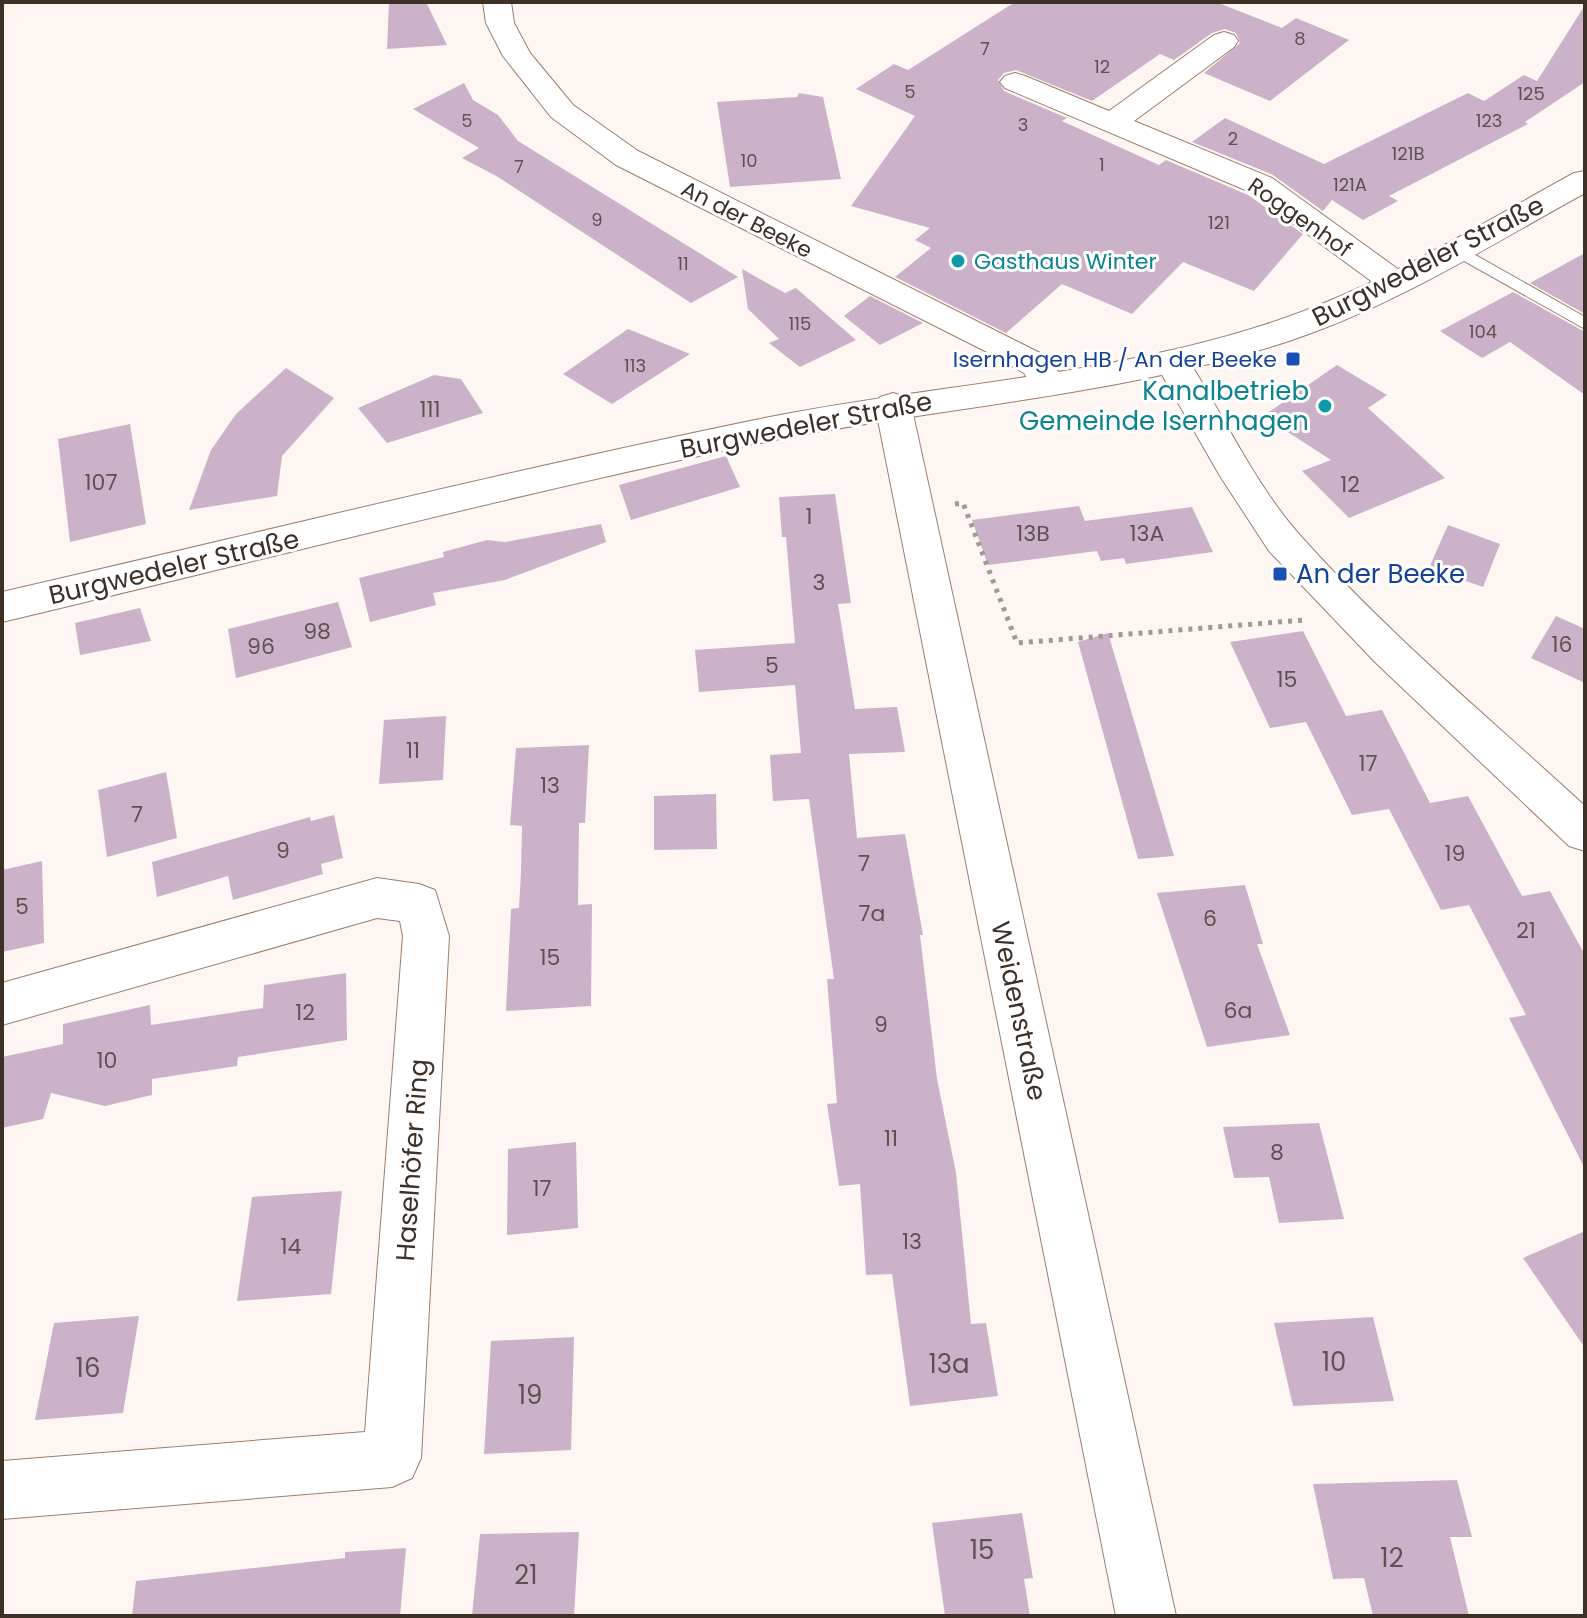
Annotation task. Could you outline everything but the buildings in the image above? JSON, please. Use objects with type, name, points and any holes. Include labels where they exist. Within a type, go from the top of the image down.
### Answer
[{"type":"street","name":"An der Beeke","points":[[497,2],[500,23],[517,56],[562,111],[627,158],[1001,345],[1036,365],[1047,382]]},
{"type":"street","points":[[1112,123],[1224,41]]},
{"type":"street","name":"Roggenhof","points":[[1015,82],[1261,185],[1394,282]]},
{"type":"street","name":"Burgwedeler Straße","points":[[2,607],[685,448],[893,405],[1172,361],[1236,346],[1302,324],[1394,282],[1585,180]]},
{"type":"street","points":[[1172,361],[1233,467],[1283,541],[1355,616],[1585,833]]},
{"type":"street","name":"Weidenstraße","points":[[893,405],[1146,1616]]},
{"type":"street","name":"Haselhöfer Ring","points":[[2,1004],[377,898],[419,904],[426,936],[392,1458],[2,1490]]},
{"type":"lane","points":[[1456,249],[1585,324]]},
{"type":"path","points":[[914,507],[963,503],[1017,643],[1355,616]]},
{"type":"place","name":"Gasthaus Winter","points":[[958,261]]},
{"type":"place","name":"Isernhagen HB / An der Beeke","points":[[1293,359]]},
{"type":"place","name":"Kanalbetrieb Gemeinde Isernhagen","points":[[1325,406]]},
{"type":"place","name":"An der Beeke","points":[[1280,574]]}]
